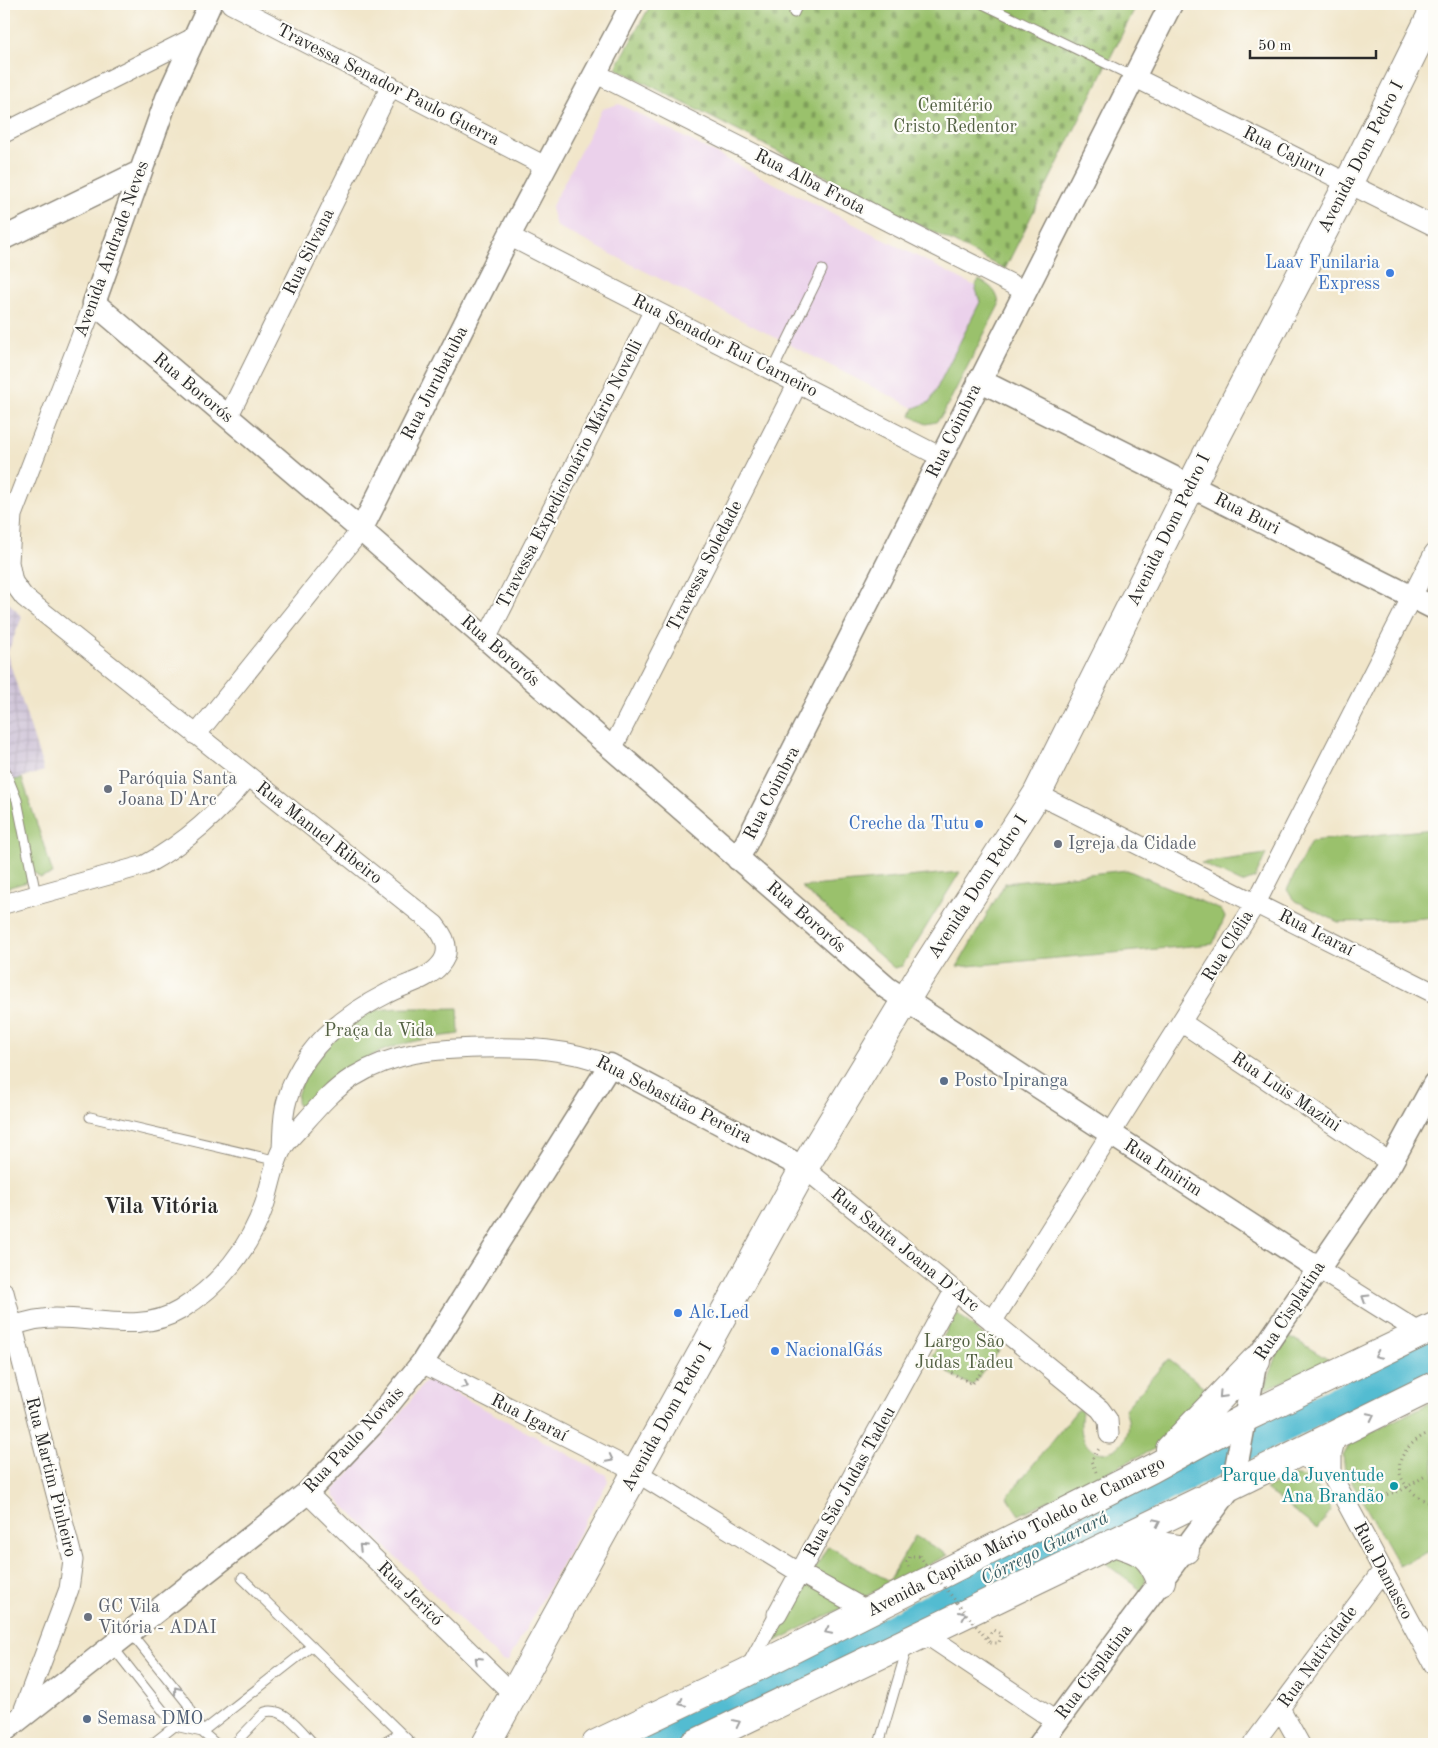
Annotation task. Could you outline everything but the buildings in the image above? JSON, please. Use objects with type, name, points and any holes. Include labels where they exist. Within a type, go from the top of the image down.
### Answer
[{"type":"main road","name":"Avenida Dom Pedro I","points":[[491,1741],[513,1694],[804,1168],[906,1000],[1036,794],[1191,486],[1348,184],[1434,10]]},
{"type":"main road","name":"Avenida Capitão Mário Toledo de Camargo","points":[[596,1744],[745,1672],[1151,1469],[1243,1430],[1428,1330]]},
{"type":"main road","points":[[1151,1469],[1256,1360]]},
{"type":"main road","points":[[702,1742],[1117,1541],[1235,1476],[1296,1454],[1434,1386]]},
{"type":"main road","points":[[1117,1541],[1185,1550]]},
{"type":"main road","points":[[1117,1541],[1144,1552],[1154,1564],[1161,1581]]},
{"type":"street","name":"Avenida Andrade Neves","points":[[11,494],[94,303],[167,98],[192,38],[210,4]]},
{"type":"street","name":"Travessa Senador Paulo Guerra","points":[[231,4],[265,11],[390,86],[546,166]]},
{"type":"street","name":"Rua Jurubatuba","points":[[196,735],[360,530],[509,236],[632,4]]},
{"type":"street","name":"Rua Coimbra","points":[[738,859],[1171,4]]},
{"type":"street","points":[[4,133],[192,38]]},
{"type":"street","name":"Rua Alba Frota","points":[[595,73],[1025,291]]},
{"type":"street","name":"Rua Cajuru","points":[[1134,77],[1434,226]]},
{"type":"street","name":"Rua Silvana","points":[[228,417],[390,86]]},
{"type":"street","points":[[4,238],[140,172]]},
{"type":"street","name":"Rua Senador Rui Carneiro","points":[[509,236],[941,457]]},
{"type":"street","name":"Rua Bororós","points":[[94,303],[360,530],[887,988],[906,1000]]},
{"type":"street","name":"Travessa Expedicionário Mário Novelli","points":[[486,639],[654,310]]},
{"type":"street","name":"Rua Buri","points":[[979,380],[1434,608]]},
{"type":"street","name":"Travessa Soledade","points":[[612,749],[798,383]]},
{"type":"street","name":"Rua Manuel Ribeiro","points":[[11,494],[12,515],[9,562],[13,582],[24,597],[435,925],[444,936],[447,947],[440,965],[431,972],[385,994],[355,1012],[334,1028],[312,1052],[292,1085],[286,1101],[280,1155]]},
{"type":"street","name":"Rua Clélia","points":[[992,1322],[1256,903],[1434,553]]},
{"type":"street","points":[[4,904],[145,865],[166,854],[206,824],[248,777]]},
{"type":"street","name":"Rua Icaraí","points":[[1036,794],[1434,993]]},
{"type":"street","name":"Rua Imirim","points":[[906,1000],[1317,1268],[1428,1330]]},
{"type":"street","name":"Rua Luis Mazini","points":[[1181,1022],[1391,1163]]},
{"type":"street","name":"Rua Sebastião Pereira","points":[[8,1329],[48,1318],[133,1322],[155,1320],[177,1312],[229,1269],[245,1248],[263,1207],[280,1155],[332,1093],[354,1077],[413,1052],[433,1049],[524,1047],[553,1049],[581,1054],[610,1064],[804,1168]]},
{"type":"street","name":"Rua Paulo Novais","points":[[12,1724],[307,1492],[371,1426],[422,1363],[610,1064]]},
{"type":"street","name":"Rua Cisplatina","points":[[1040,1744],[1185,1550],[1235,1476],[1256,1360],[1317,1268],[1391,1163],[1434,1084]]},
{"type":"street","name":"Rua Santa Joana D'Arc","points":[[804,1168],[1100,1409],[1108,1420],[1109,1434]]},
{"type":"street","name":"Rua São Judas Tadeu","points":[[745,1672],[954,1290]]},
{"type":"street","name":"Rua Martim Pinheiro","points":[[4,1292],[8,1329],[73,1560],[69,1589],[12,1724]]},
{"type":"street","name":"Rua Igaraí","points":[[422,1363],[636,1472],[800,1573],[868,1611]]},
{"type":"street","name":"Rua Damasco","points":[[1332,1476],[1332,1453],[1336,1433]]},
{"type":"street","name":"Rua Damasco","points":[[1296,1454],[1320,1465],[1332,1476],[1383,1570],[1429,1641],[1434,1665]]},
{"type":"street","name":"Rua Jericó","points":[[307,1492],[513,1694]]},
{"type":"street","name":"Rua Natividade","points":[[1253,1744],[1383,1570]]},
{"type":"street","points":[[917,1637],[1057,1722]]},
{"type":"street","points":[[1280,1708],[1300,1744]]},
{"type":"lane","points":[[794,13],[798,4]]},
{"type":"lane","points":[[983,4],[1134,77]]},
{"type":"lane","points":[[773,370],[822,270]]},
{"type":"lane","points":[[4,768],[16,800],[36,895]]},
{"type":"lane","points":[[90,1117],[280,1155]]},
{"type":"lane","points":[[242,1578],[412,1744]]},
{"type":"lane","points":[[130,1632],[187,1703],[202,1732],[216,1744]]},
{"type":"lane","points":[[879,1744],[917,1637]]},
{"type":"lane","points":[[112,1646],[176,1726],[202,1732]]},
{"type":"lane","points":[[202,1732],[312,1646]]},
{"type":"lane","points":[[234,1744],[265,1712],[271,1711],[284,1714],[314,1744]]},
{"type":"lane","points":[[152,1744],[176,1726]]},
{"type":"lane","points":[[382,1744],[401,1733]]},
{"type":"path","points":[[919,1354],[972,1384],[1010,1336]]},
{"type":"path","points":[[1434,1430],[1408,1446],[1400,1459],[1401,1479],[1407,1487],[1421,1498],[1434,1502]]},
{"type":"path","points":[[1428,1432],[1434,1434]]},
{"type":"path","points":[[1105,1492],[1091,1462],[1109,1434]]},
{"type":"path","points":[[1348,1506],[1407,1487],[1427,1475]]},
{"type":"path","points":[[919,1556],[990,1643],[999,1643],[1002,1637],[996,1630],[990,1632],[987,1637]]},
{"type":"shaded area","points":[[619,104],[975,286],[980,302],[930,402],[914,408],[556,226],[551,208],[602,109]]},
{"type":"shaded area","points":[[4,598],[22,617],[7,654],[44,771],[4,783]]},
{"type":"shaded area","points":[[431,1380],[606,1475],[608,1481],[508,1661],[502,1661],[334,1496],[333,1491],[387,1431],[424,1383]]},
{"type":"green space","name":"Cemitério Cristo Redentor","points":[[651,4],[1137,4],[1005,269],[616,68]]},
{"type":"green space","points":[[979,280],[993,290],[999,305],[943,414],[936,422],[926,424],[911,416],[914,408],[930,402],[980,302],[975,286]]},
{"type":"green space","points":[[22,778],[53,874],[40,878],[35,873],[28,875],[27,882],[6,888],[4,880],[4,783]]},
{"type":"green space","points":[[1434,829],[1434,917],[1393,921],[1338,922],[1296,901],[1287,890],[1311,841]]},
{"type":"green space","points":[[1266,854],[1255,878],[1242,883],[1201,863]]},
{"type":"green space","points":[[1127,870],[1221,910],[1225,917],[1213,944],[957,967],[1005,883]]},
{"type":"green space","points":[[960,872],[902,966],[894,968],[801,887]]},
{"type":"green space","name":"Praça da Vida","points":[[458,1008],[459,1034],[412,1042],[376,1054],[343,1074],[308,1106],[303,1108],[298,1105],[297,1095],[312,1067],[337,1037],[363,1016],[382,1009]]},
{"type":"green space","name":"Largo São Judas Tadeu","points":[[957,1313],[1000,1350],[972,1386],[929,1362]]},
{"type":"green space","points":[[1289,1336],[1329,1360],[1264,1390],[1278,1353]]},
{"type":"green space","points":[[1168,1359],[1213,1394],[1167,1440],[1154,1449],[1019,1515],[1007,1497],[1078,1409],[1082,1412],[1082,1432],[1087,1445],[1096,1451],[1107,1452],[1117,1448],[1125,1439],[1128,1425],[1125,1409]]},
{"type":"green space","name":"Parque da Juventude Ana Brandão","points":[[1434,1401],[1434,1549],[1399,1566],[1345,1470],[1343,1456],[1351,1442]]},
{"type":"green space","points":[[1290,1476],[1298,1476],[1311,1481],[1320,1491],[1331,1510],[1317,1529],[1266,1489]]},
{"type":"green space","points":[[915,1536],[948,1555],[774,1642],[828,1546],[889,1581]]},
{"type":"green space","points":[[1116,1558],[1133,1560],[1146,1577],[1142,1591],[1105,1563]]},
{"type":"waterway","name":"Córrego Guarará","points":[[655,1744],[857,1647],[1211,1463],[1434,1353]]},
{"type":"place","name":"Laav Funilaria Express","points":[[1390,273]]},
{"type":"place","name":"Paróquia Santa Joana D'Arc","points":[[108,789]]},
{"type":"place","name":"Creche da Tutu","points":[[979,824]]},
{"type":"place","name":"Igreja da Cidade","points":[[1058,844]]},
{"type":"place","name":"Posto Ipiranga","points":[[944,1081]]},
{"type":"place","name":"Alc.Led","points":[[678,1313]]},
{"type":"place","name":"NacionalGás","points":[[775,1351]]},
{"type":"place","name":"Parque da Juventude Ana Brandão","points":[[1394,1486]]},
{"type":"place","name":"GC Vila Vitória - ADAI","points":[[88,1617]]},
{"type":"place","name":"Semasa DMO","points":[[87,1719]]},
{"type":"district","name":"Vila Vitória","points":[[161,1207]]}]
